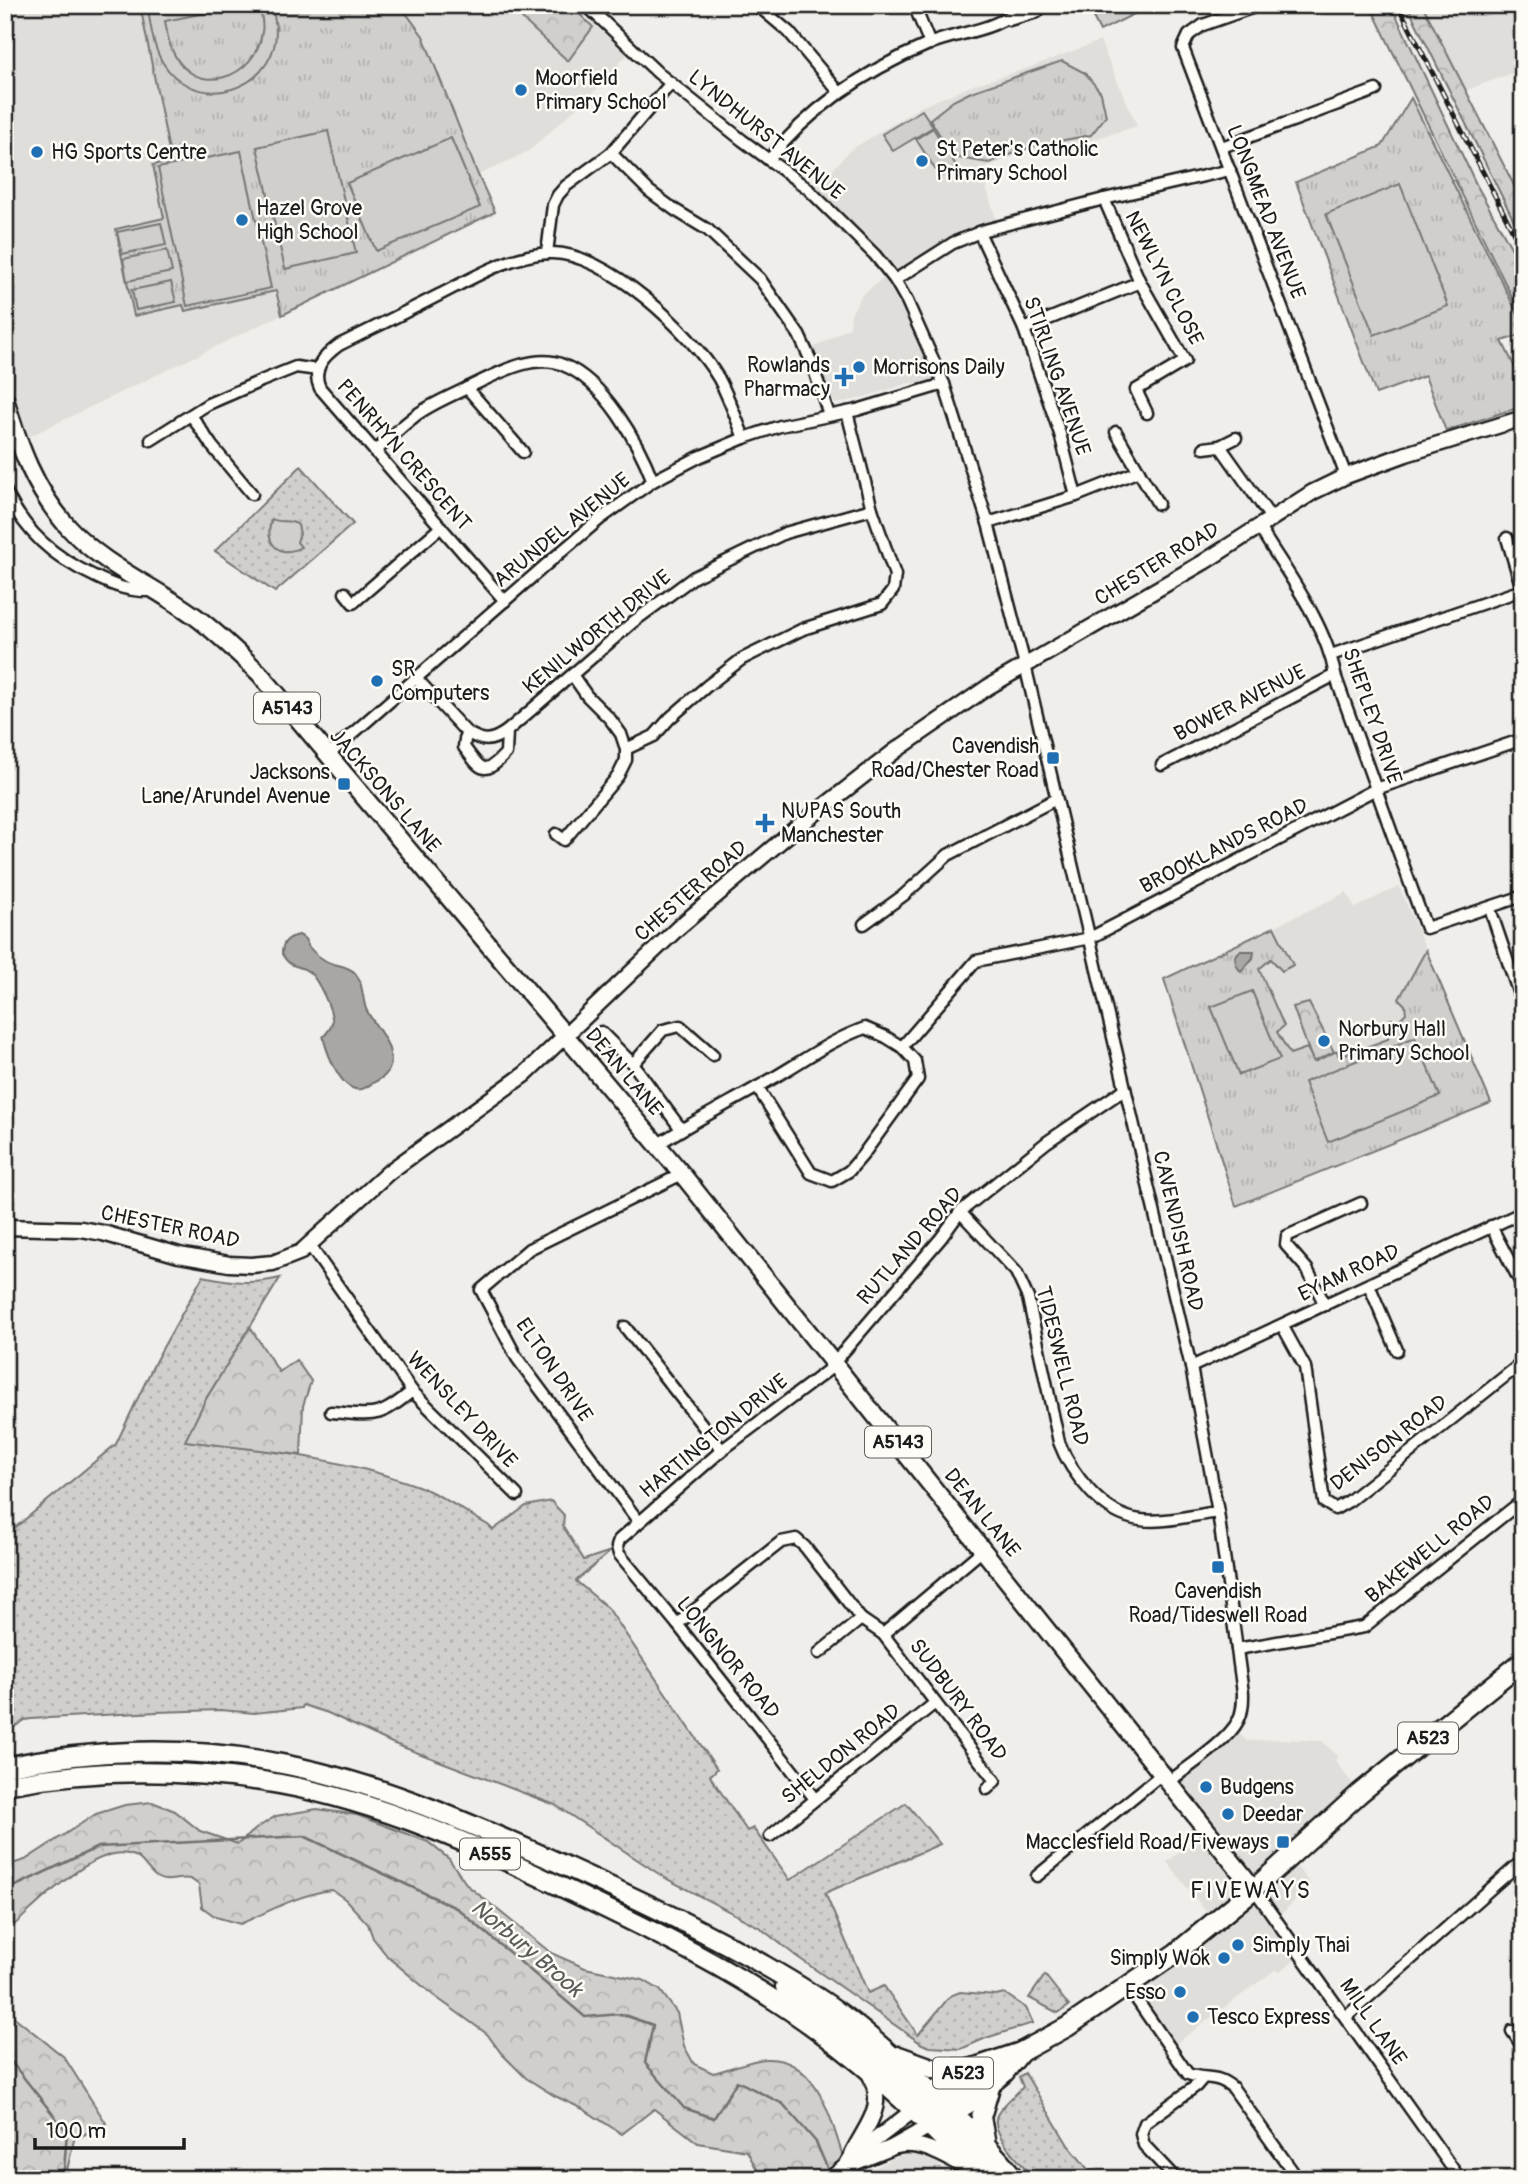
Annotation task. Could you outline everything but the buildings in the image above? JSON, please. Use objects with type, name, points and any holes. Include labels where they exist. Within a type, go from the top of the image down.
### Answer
[{"type":"highway","name":"A523","points":[[933,2110],[970,2069],[1017,2056],[1067,2027],[1188,1944],[1254,1889],[1360,1793],[1523,1661]]},
{"type":"highway","name":"A555","points":[[5,1767],[90,1754],[150,1752],[270,1761],[370,1786],[480,1828],[669,1914],[757,1961],[836,2010],[886,2050],[933,2110],[977,2175]]},
{"type":"highway","name":"A555","points":[[5,1785],[93,1774],[214,1776],[263,1781],[364,1806],[474,1847],[657,1933],[768,1997],[819,2031],[867,2071],[933,2110],[987,2147],[1015,2179]]},
{"type":"highway","points":[[757,1961],[814,2014],[900,2080],[933,2110],[998,2179]]},
{"type":"highway","points":[[886,2050],[932,2068],[970,2069]]},
{"type":"highway","name":"A523","points":[[933,2110],[991,2084],[1017,2056]]},
{"type":"highway","points":[[933,2110],[1017,2056]]},
{"type":"highway","points":[[987,2147],[981,2118],[991,2084]]},
{"type":"main road","name":"JACKSONS LANE","points":[[5,399],[18,443],[32,477],[69,528],[93,551],[195,616],[227,641],[260,674],[566,1036]]},
{"type":"main road","name":"DEAN LANE","points":[[566,1036],[835,1363],[1254,1889]]},
{"type":"street","name":"LYNDHURST AVENUE","points":[[586,5],[671,83],[807,188],[875,255],[895,280],[944,384],[988,523],[1025,665]]},
{"type":"street","points":[[757,5],[789,32],[839,92]]},
{"type":"street","points":[[914,5],[930,44]]},
{"type":"street","points":[[999,23],[1013,15],[1022,5]]},
{"type":"street","points":[[769,160],[797,126],[839,92],[879,69],[930,44],[1037,12],[1043,5]]},
{"type":"street","name":"LONGMEAD AVENUE","points":[[1261,5],[1203,25],[1189,35],[1183,48],[1346,476]]},
{"type":"street","points":[[671,83],[611,153],[558,195],[553,205],[547,253],[565,254],[610,272],[678,327],[717,377],[730,400],[744,438]]},
{"type":"street","points":[[1222,147],[1376,90]]},
{"type":"street","points":[[611,153],[649,191],[708,230],[760,279],[799,335],[811,361],[829,415]]},
{"type":"street","points":[[895,280],[942,249],[979,232],[1230,170]]},
{"type":"street","name":"NEWLYN CLOSE","points":[[1104,199],[1140,282],[1185,361],[1136,390]]},
{"type":"street","name":"STIRLING AVENUE","points":[[979,232],[1024,328],[1060,434],[1076,496]]},
{"type":"street","name":"PENRHYN CRESCENT","points":[[505,601],[320,388],[317,382],[318,370],[328,354],[352,339],[500,266],[547,253]]},
{"type":"street","points":[[1024,328],[1140,282]]},
{"type":"street","points":[[375,452],[416,415],[438,401],[517,366],[546,361],[562,364],[579,373],[596,388],[643,455],[653,481]]},
{"type":"street","points":[[151,440],[208,404],[296,367],[318,370]]},
{"type":"street","points":[[1130,379],[1147,413]]},
{"type":"street","name":"ARUNDEL AVENUE","points":[[327,756],[600,519],[653,481],[699,457],[780,426],[847,412],[944,384]]},
{"type":"street","points":[[467,388],[523,453]]},
{"type":"street","points":[[626,750],[654,736],[670,718],[742,659],[803,629],[881,604],[893,590],[895,575],[872,509],[847,412]]},
{"type":"street","points":[[191,415],[212,446],[252,494]]},
{"type":"street","name":"CHESTER ROAD","points":[[5,1227],[81,1229],[229,1264],[273,1263],[292,1257],[310,1246],[389,1172],[525,1074],[679,927],[795,829],[895,751],[988,687],[1135,603],[1313,492],[1346,476],[1406,454],[1523,418]]},
{"type":"street","points":[[1116,432],[1158,504]]},
{"type":"street","points":[[1204,448],[1220,446],[1236,438]]},
{"type":"street","name":"SHEPLEY DRIVE","points":[[1220,446],[1265,522],[1331,655],[1335,675],[1426,928],[1490,909]]},
{"type":"street","points":[[988,523],[1076,496],[1139,471]]},
{"type":"street","points":[[5,490],[25,525],[63,560],[113,585],[134,592],[156,591]]},
{"type":"street","name":"KENILWORTH DRIVE","points":[[466,732],[480,740],[495,740],[634,622],[694,577],[785,533],[872,509]]},
{"type":"street","points":[[345,593],[354,603],[442,527]]},
{"type":"street","points":[[1331,655],[1522,591],[1507,538]]},
{"type":"street","name":"CAVENDISH ROAD","points":[[1025,665],[1191,1367],[1218,1512],[1243,1693],[1239,1720],[1226,1737],[1167,1777]]},
{"type":"street","name":"BOWER AVENUE","points":[[1163,765],[1335,675]]},
{"type":"street","points":[[564,840],[618,776],[626,760],[621,734],[573,676]]},
{"type":"street","points":[[416,678],[466,732],[464,747],[484,769],[491,768],[506,753],[507,731]]},
{"type":"street","name":"BROOKLANDS ROAD","points":[[902,1047],[976,961],[1090,938],[1376,789],[1523,739]]},
{"type":"street","points":[[864,924],[904,895],[948,855],[1056,799]]},
{"type":"street","points":[[1523,896],[1490,909],[1523,1006]]},
{"type":"street","points":[[633,1064],[663,1030],[680,1026],[713,1055]]},
{"type":"street","points":[[657,1145],[841,1036],[865,1028],[902,1047],[915,1061],[918,1079],[862,1156],[849,1171],[832,1181],[811,1173],[757,1087]]},
{"type":"street","points":[[601,1032],[633,1064],[681,1129]]},
{"type":"street","name":"RUTLAND ROAD","points":[[835,1363],[960,1213],[1047,1142],[1125,1088]]},
{"type":"street","name":"ELTON DRIVE","points":[[639,1521],[517,1358],[481,1290],[529,1250],[682,1174]]},
{"type":"street","points":[[1325,1305],[1307,1269],[1286,1245],[1287,1236],[1361,1203]]},
{"type":"street","name":"EYAM ROAD","points":[[1191,1367],[1523,1212]]},
{"type":"street","name":"TIDESWELL ROAD","points":[[960,1213],[1016,1272],[1028,1298],[1059,1442],[1065,1458],[1086,1487],[1105,1507],[1138,1521],[1218,1512]]},
{"type":"street","points":[[1491,1226],[1523,1287]]},
{"type":"street","name":"WENSLEY DRIVE","points":[[310,1246],[412,1391],[517,1495]]},
{"type":"street","points":[[1369,1285],[1397,1350]]},
{"type":"street","name":"DENISON ROAD","points":[[1282,1325],[1305,1367],[1324,1502],[1335,1509],[1349,1501],[1523,1362]]},
{"type":"street","points":[[625,1327],[722,1450]]},
{"type":"street","name":"HARTINGTON DRIVE","points":[[619,1540],[722,1450],[835,1363]]},
{"type":"street","points":[[331,1412],[374,1415],[393,1408],[412,1391]]},
{"type":"street","name":"BAKEWELL ROAD","points":[[1237,1648],[1364,1627],[1523,1500]]},
{"type":"street","name":"SUDBURY ROAD","points":[[677,1623],[781,1542],[796,1539],[861,1619],[883,1634],[995,1781],[987,1789]]},
{"type":"street","name":"LONGNOR ROAD","points":[[619,1540],[619,1554],[677,1623],[815,1799]]},
{"type":"street","points":[[883,1634],[984,1549]]},
{"type":"street","points":[[819,1653],[861,1619]]},
{"type":"street","name":"SHELDON ROAD","points":[[770,1836],[935,1703]]},
{"type":"street","points":[[1037,1876],[1167,1777]]},
{"type":"street","points":[[1346,2017],[1523,1860]]},
{"type":"street","name":"MILL LANE","points":[[1254,1889],[1461,2179]]},
{"type":"street","points":[[1128,1987],[1188,2074],[1202,2079],[1223,2079],[1233,2088],[1298,2179]]},
{"type":"street","points":[[1512,2032],[1523,2047]]},
{"type":"street","points":[[841,2169],[870,2125],[876,2110],[876,2094],[867,2071]]},
{"type":"street","points":[[1175,2179],[1144,2145],[1141,2134],[1145,2123],[1202,2079]]},
{"type":"street","points":[[841,2169],[933,2110]]},
{"type":"street","points":[[891,2148],[933,2110]]},
{"type":"street","points":[[841,2169],[902,2145],[937,2152],[977,2175]]},
{"type":"shaded area","name":"Hazel Grove High School","points":[[5,5],[571,5],[628,54],[597,89],[529,151],[479,175],[495,212],[28,437],[5,363]]},
{"type":"shaded area","points":[[1422,5],[1520,5],[1523,69],[1464,91]]},
{"type":"shaded area","name":"St Peter's Catholic Primary School","points":[[1100,41],[1137,126],[1075,145],[1026,151],[981,170],[998,226],[985,230],[895,280],[944,384],[909,383],[836,404],[827,392],[810,350],[850,327],[851,314],[861,296],[889,273],[812,193],[849,151],[920,107],[976,84]]},
{"type":"shaded area","name":"Norbury Hall Primary School","points":[[1399,886],[1491,1103],[1236,1206],[1164,979],[1347,892],[1355,908]]},
{"type":"shaded area","points":[[299,935],[322,958],[355,973],[361,985],[366,1009],[390,1051],[390,1067],[387,1073],[363,1089],[354,1089],[341,1079],[332,1061],[323,1037],[331,1027],[332,1018],[317,982],[309,972],[289,963],[282,954],[286,941]]},
{"type":"shaded area","points":[[1240,951],[1254,951],[1253,958],[1241,972],[1236,965],[1235,956]]},
{"type":"shaded area","points":[[1233,1728],[1247,1741],[1322,1741],[1338,1756],[1335,1761],[1360,1793],[1289,1857],[1311,1885],[1276,1919],[1301,1955],[1280,1972],[1275,1970],[1170,2048],[1128,1987],[1214,1922],[1167,1862],[1208,1830],[1170,1781]]},
{"type":"shaded area","points":[[914,2154],[932,2158],[953,2179],[856,2179],[892,2159]]},
{"type":"green space","points":[[140,5],[400,5],[423,36],[495,212],[282,315],[276,291],[185,311],[183,305],[134,316],[116,229],[164,218],[153,165],[171,161]]},
{"type":"green space","points":[[147,5],[245,5],[165,21],[173,52],[183,67],[195,75],[209,79],[224,77],[249,62],[262,32],[259,5],[272,5],[276,31],[274,47],[266,64],[254,77],[240,86],[223,91],[190,87],[175,77],[159,56]]},
{"type":"green space","points":[[533,5],[570,5],[593,27],[568,61],[522,19]]},
{"type":"green space","points":[[1097,5],[1152,5],[1100,31],[1094,19]]},
{"type":"green space","points":[[1370,5],[1391,5],[1476,184],[1523,269],[1523,320]]},
{"type":"green space","points":[[1407,5],[1423,6],[1523,203],[1523,239]]},
{"type":"green space","points":[[1062,61],[1085,73],[1101,93],[1106,116],[1091,135],[1033,146],[989,163],[953,157],[930,119],[953,101],[971,92]]},
{"type":"green space","points":[[1411,98],[1523,325],[1523,334],[1502,341],[1523,384],[1523,406],[1446,431],[1425,376],[1376,394],[1296,182],[1382,146]]},
{"type":"green space","points":[[922,110],[933,127],[893,151],[882,134]]},
{"type":"green space","points":[[933,128],[957,167],[940,177],[916,139]]},
{"type":"green space","points":[[328,131],[356,253],[285,269],[257,147]]},
{"type":"green space","points":[[451,138],[480,207],[376,251],[347,183]]},
{"type":"green space","points":[[241,151],[271,288],[187,306],[158,168]]},
{"type":"green space","points":[[1400,184],[1448,306],[1374,335],[1326,214]]},
{"type":"green space","points":[[161,223],[166,245],[122,254],[117,232]]},
{"type":"green space","points":[[167,250],[172,272],[127,281],[123,259]]},
{"type":"green space","points":[[171,282],[176,302],[136,310],[132,290]]},
{"type":"green space","points":[[301,466],[353,524],[275,592],[215,551]]},
{"type":"green space","points":[[272,519],[298,525],[300,534],[297,542],[301,547],[286,551],[274,546],[270,534]]},
{"type":"green space","name":"Norbury Hall Primary School","points":[[1274,927],[1293,965],[1282,971],[1271,959],[1259,969],[1284,1026],[1277,1032],[1290,1054],[1307,1048],[1314,1062],[1337,1051],[1339,1057],[1388,1039],[1390,1019],[1400,1019],[1406,1013],[1405,1005],[1399,999],[1426,950],[1491,1103],[1236,1206],[1164,979]]},
{"type":"green space","points":[[1252,991],[1280,1059],[1239,1075],[1211,1007]]},
{"type":"green space","points":[[1309,1003],[1334,1052],[1313,1062],[1293,1007]]},
{"type":"green space","points":[[1415,1037],[1440,1096],[1328,1142],[1304,1082]]},
{"type":"green space","points":[[203,1276],[242,1282],[280,1278],[206,1399],[186,1441],[304,1456],[389,1476],[436,1494],[493,1530],[526,1506],[551,1501],[564,1515],[563,1526],[584,1560],[611,1551],[576,1581],[608,1608],[717,1769],[710,1776],[747,1831],[753,1828],[790,1880],[906,1803],[940,1844],[825,1893],[868,1993],[884,1986],[918,2035],[950,1996],[960,1992],[996,1995],[1004,1993],[1026,2008],[1033,2023],[961,2049],[922,2044],[759,1927],[665,1878],[555,1805],[392,1743],[328,1713],[303,1705],[302,1708],[254,1713],[221,1710],[31,1719],[5,1733],[5,1536],[116,1444],[156,1360]]},
{"type":"green space","points":[[250,1327],[279,1372],[296,1360],[311,1381],[303,1406],[301,1455],[185,1441],[206,1399]]},
{"type":"green space","points":[[152,1802],[175,1811],[200,1831],[238,1844],[276,1816],[317,1809],[357,1815],[428,1842],[449,1859],[467,1885],[551,1953],[585,1968],[643,1980],[660,1990],[677,2013],[684,2046],[694,2064],[713,2073],[766,2059],[784,2061],[799,2069],[811,2081],[828,2112],[845,2163],[827,2179],[762,2179],[747,2151],[698,2143],[654,2109],[622,2134],[526,2078],[501,2053],[487,2034],[433,1995],[388,1957],[373,1938],[368,1924],[345,1899],[332,1890],[296,1899],[240,1924],[216,1917],[202,1907],[199,1885],[192,1880],[162,1880],[135,1856],[120,1853],[103,1857],[66,1879],[5,1933],[5,1866],[25,1860],[96,1814],[125,1805]]},
{"type":"green space","points":[[1045,1975],[1069,2006],[1058,2013],[1029,1998]]},
{"type":"green space","points":[[5,2004],[8,2012],[64,2057],[106,2123],[74,2140],[65,2179],[5,2179]]},
{"type":"green space","points":[[1025,2073],[1068,2145],[1096,2179],[1035,2179],[1003,2140],[996,2123],[997,2115],[1023,2087],[1019,2077]]},
{"type":"waterway","name":"Norbury Brook","points":[[5,1891],[98,1847],[304,1836],[458,1909],[585,2017],[621,2014],[653,2025],[645,2063],[684,2108],[714,2118],[737,2081],[783,2104],[816,2142],[829,2172]]},
{"type":"waterway","points":[[5,2054],[67,2132],[64,2169],[53,2179]]},
{"type":"railway","points":[[1398,5],[1523,251]]},
{"type":"place","name":"Moorfield Primary School","points":[[521,90]]},
{"type":"place","name":"HG Sports Centre","points":[[37,152]]},
{"type":"place","name":"St Peter's Catholic Primary School","points":[[922,161]]},
{"type":"place","name":"Hazel Grove High School","points":[[242,220]]},
{"type":"place","name":"Morrisons Daily","points":[[859,367]]},
{"type":"place","name":"Rowlands Pharmacy","points":[[844,377]]},
{"type":"place","name":"SR Computers","points":[[377,681]]},
{"type":"place","name":"Cavendish Road/Chester Road","points":[[1053,758]]},
{"type":"place","name":"Jacksons Lane/Arundel Avenue","points":[[344,784]]},
{"type":"place","name":"NUPAS South Manchester","points":[[765,823]]},
{"type":"place","name":"Norbury Hall Primary School","points":[[1324,1041]]},
{"type":"place","name":"Cavendish Road/Tideswell Road","points":[[1218,1567]]},
{"type":"place","name":"Budgens","points":[[1206,1787]]},
{"type":"place","name":"Deedar","points":[[1228,1814]]},
{"type":"place","name":"Macclesfield Road/Fiveways","points":[[1283,1842]]},
{"type":"place","name":"Simply Thai","points":[[1238,1945]]},
{"type":"place","name":"Simply Wok","points":[[1224,1958]]},
{"type":"place","name":"Esso","points":[[1180,1992]]},
{"type":"place","name":"Tesco Express","points":[[1193,2017]]},
{"type":"district","name":"FIVEWAYS","points":[[1251,1890]]}]
